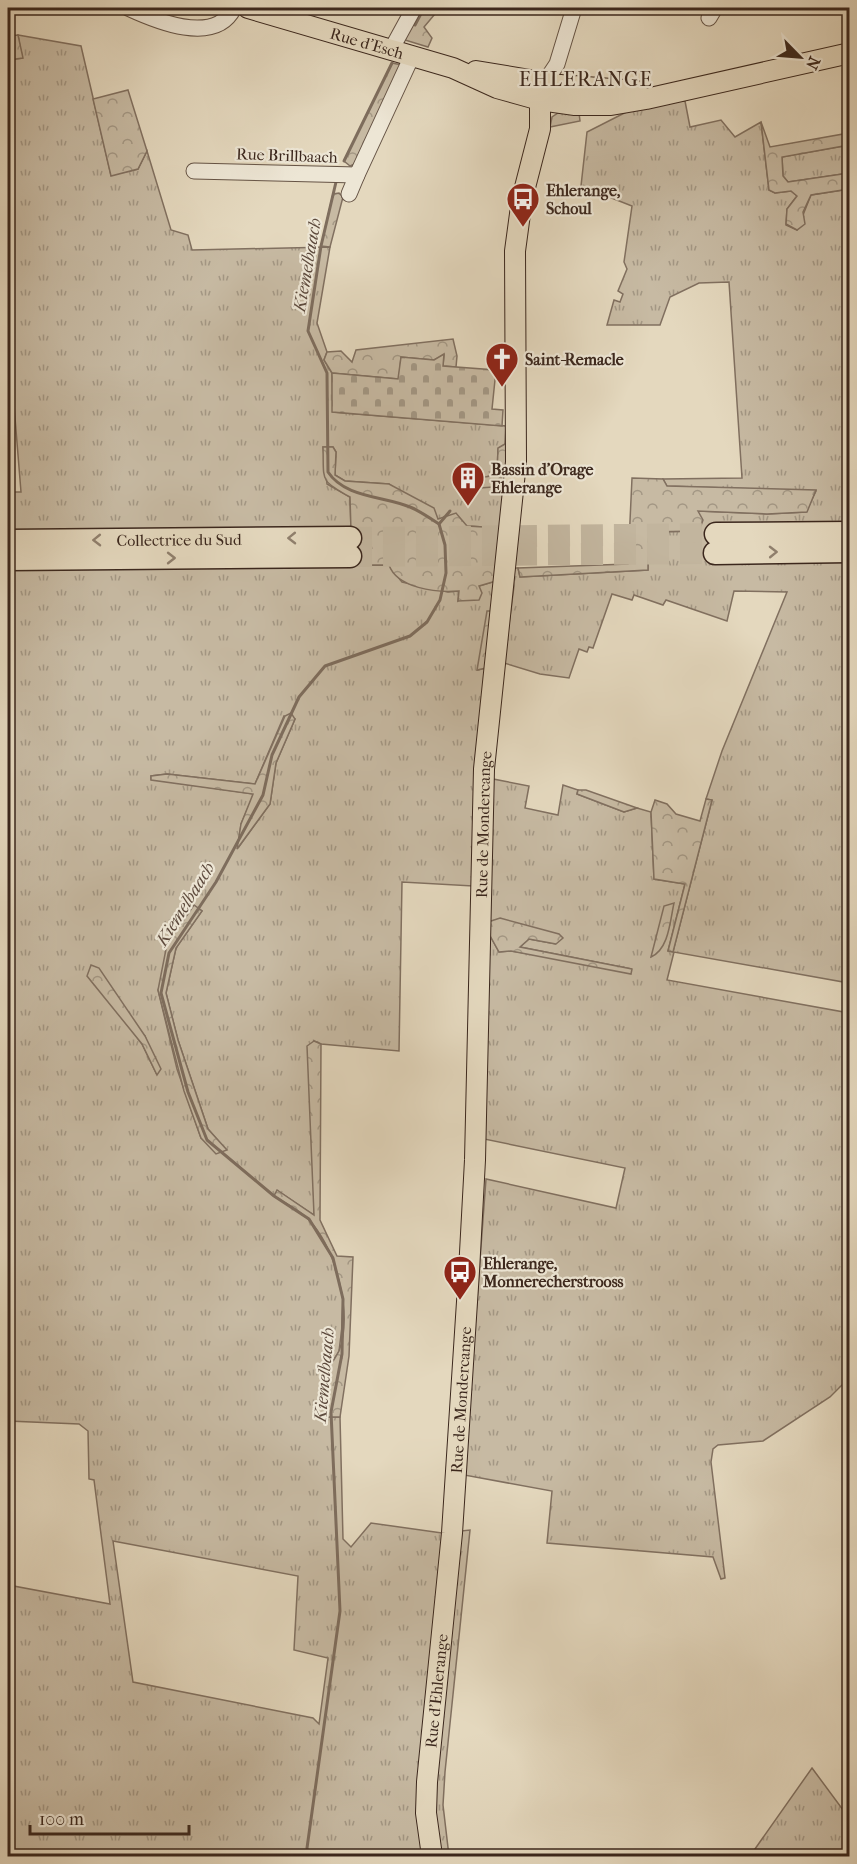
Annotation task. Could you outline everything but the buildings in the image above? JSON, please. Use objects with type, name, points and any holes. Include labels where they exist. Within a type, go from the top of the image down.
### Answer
[{"type":"highway","points":[[849,533],[715,543],[849,551]]},
{"type":"highway","name":"Collectrice du Sud","points":[[8,541],[350,547],[8,559]]},
{"type":"main road","name":"Rue d'Esch","points":[[248,8],[453,68],[551,93],[635,92],[697,87],[849,53]]},
{"type":"main road","name":"Rue de Mondercange","points":[[453,1525],[475,1160],[484,769],[516,462],[514,252],[522,199],[551,93]]},
{"type":"main road","name":"Rue d'Ehlerange","points":[[432,1857],[426,1813],[427,1782],[453,1525]]},
{"type":"street","points":[[128,8],[187,28],[216,25],[230,15],[234,8]]},
{"type":"street","points":[[391,50],[414,8]]},
{"type":"street","points":[[551,93],[574,8]]},
{"type":"street","name":"Rue Brillbaach","points":[[194,171],[357,175],[412,56]]},
{"type":"street","points":[[349,194],[357,175]]},
{"type":"green space","points":[[414,8],[440,8],[424,27],[432,38],[428,47],[405,40]]},
{"type":"green space","points":[[18,35],[81,46],[111,175],[138,169],[147,151],[171,230],[188,235],[192,250],[330,247],[317,323],[327,352],[324,360],[332,373],[333,412],[506,426],[505,444],[498,449],[497,475],[479,478],[506,486],[501,528],[467,526],[438,520],[389,484],[345,481],[335,475],[336,452],[333,447],[323,447],[327,484],[350,497],[351,531],[8,531],[8,492],[21,492],[8,331],[8,60],[22,58]]},
{"type":"green space","points":[[18,35],[23,58],[8,60],[8,36]]},
{"type":"green space","points":[[392,63],[402,65],[357,163],[350,166],[344,161]]},
{"type":"green space","points":[[128,90],[147,151],[138,169],[111,176],[93,99]]},
{"type":"green space","points":[[685,101],[690,127],[721,120],[735,137],[761,122],[769,190],[775,193],[791,191],[797,196],[787,209],[786,225],[797,230],[811,195],[849,189],[849,983],[674,952],[667,980],[849,1013],[849,1378],[830,1397],[763,1441],[718,1445],[713,1449],[711,1462],[725,1578],[721,1579],[713,1557],[547,1543],[552,1491],[464,1475],[486,1179],[616,1208],[625,1168],[484,1139],[488,932],[499,952],[511,951],[632,969],[520,947],[529,939],[556,944],[488,922],[493,779],[529,786],[525,808],[558,815],[563,785],[578,790],[577,794],[624,812],[637,808],[651,812],[654,879],[685,884],[668,951],[673,952],[712,800],[706,799],[722,751],[787,592],[734,591],[727,621],[666,600],[663,605],[634,595],[632,600],[612,594],[593,648],[589,647],[587,652],[579,649],[569,678],[540,674],[504,663],[514,586],[513,568],[518,568],[520,577],[648,570],[648,532],[699,531],[697,511],[767,514],[806,512],[816,491],[667,486],[663,479],[742,478],[729,282],[699,283],[670,297],[660,325],[607,325],[614,300],[620,302],[623,294],[618,291],[627,269],[624,262],[632,206],[581,186],[587,132],[644,103]]},
{"type":"green space","points":[[558,113],[579,113],[580,121],[550,127],[552,117]]},
{"type":"green space","points":[[761,122],[770,147],[849,133],[849,145],[782,157],[783,176],[788,182],[849,173],[849,189],[811,195],[803,212],[805,224],[797,230],[786,224],[787,209],[797,196],[791,191],[775,193],[769,190]]},
{"type":"green space","points":[[849,145],[849,173],[788,182],[783,176],[782,157]]},
{"type":"green space","points":[[339,193],[343,197],[330,247],[321,246],[333,194]]},
{"type":"green space","points":[[453,339],[457,356],[456,367],[443,366],[444,355],[434,360],[401,357],[399,379],[332,373],[324,360],[327,352],[341,351],[352,362],[356,350]]},
{"type":"green space","points":[[444,354],[443,366],[496,370],[492,409],[503,410],[502,426],[332,412],[332,373],[398,379],[401,357],[434,360]]},
{"type":"green space","points":[[505,444],[510,449],[506,486],[480,488],[478,478],[497,475],[498,448]]},
{"type":"green space","points":[[323,447],[333,447],[336,452],[335,475],[345,481],[389,484],[434,508],[438,519],[456,513],[467,526],[501,528],[496,581],[479,586],[482,593],[479,600],[458,601],[459,591],[429,590],[409,584],[393,573],[389,565],[352,565],[350,497],[333,487],[325,478]]},
{"type":"green space","points":[[632,478],[663,479],[667,486],[816,490],[807,512],[767,514],[698,511],[703,520],[699,531],[648,532],[648,570],[520,577],[518,568],[628,564]]},
{"type":"green space","points":[[389,565],[402,582],[448,592],[459,591],[458,601],[479,586],[496,581],[492,611],[478,670],[486,668],[473,886],[402,882],[399,1051],[321,1044],[314,1041],[314,1215],[278,1191],[274,1196],[309,1219],[333,1258],[343,1299],[339,1351],[331,1365],[328,1417],[340,1417],[343,1539],[351,1547],[371,1523],[442,1533],[470,1530],[445,1772],[443,1805],[449,1856],[8,1856],[8,1585],[110,1604],[94,1480],[89,1479],[88,1431],[79,1424],[8,1421],[8,569]],"holes":[[[284,716],[295,719],[276,763],[270,804],[238,848],[241,824],[254,794],[151,779],[151,776],[167,774],[255,784]],[[195,906],[202,911],[177,946]],[[175,950],[166,993],[178,1040],[208,1129],[226,1150],[201,1138],[177,1069],[158,990]],[[121,1015],[145,1036],[157,1075],[142,1044]],[[113,1541],[298,1576],[294,1650],[328,1658],[319,1724],[313,1718],[133,1682]]]},
{"type":"green space","points":[[487,611],[492,611],[486,668],[477,670]]},
{"type":"green space","points":[[291,713],[295,719],[276,763],[270,804],[237,849],[241,824],[253,794],[151,780],[151,776],[167,774],[255,784],[285,716]]},
{"type":"green space","points":[[578,790],[586,790],[637,808],[624,812],[577,794]]},
{"type":"green space","points":[[706,799],[712,800],[673,952],[668,951],[685,884],[654,879],[651,812],[655,800],[667,804],[676,814],[700,821]]},
{"type":"green space","points":[[674,903],[665,941],[662,948],[651,957],[664,906]]},
{"type":"green space","points":[[194,905],[202,911],[176,948],[166,993],[178,1040],[208,1129],[227,1150],[216,1154],[201,1138],[184,1091],[158,990],[167,944]]},
{"type":"green space","points":[[500,918],[559,934],[563,938],[556,944],[529,939],[520,947],[632,969],[631,974],[511,951],[499,952],[488,932],[488,922]]},
{"type":"green space","points":[[91,965],[99,968],[145,1036],[161,1069],[157,1075],[142,1044],[87,976]]},
{"type":"green space","points":[[314,1041],[321,1044],[320,1220],[337,1256],[353,1257],[349,1356],[340,1417],[328,1417],[326,1396],[327,1376],[339,1351],[343,1336],[343,1300],[334,1264],[319,1232],[309,1220],[274,1196],[277,1190],[314,1215],[307,1046]]},
{"type":"green space","points":[[812,1768],[849,1818],[849,1856],[750,1856]]},
{"type":"waterway","points":[[415,25],[424,8]]},
{"type":"waterway","points":[[344,161],[392,63]]},
{"type":"waterway","name":"Kiemelbaach","points":[[309,1856],[307,1848],[340,1611],[331,1412],[342,1354],[343,1299],[333,1258],[309,1219],[274,1196],[207,1140],[188,1092],[161,993],[169,953],[216,882],[263,795],[272,755],[299,697],[325,666],[410,636],[427,622],[440,600],[446,573],[445,545],[439,524],[400,503],[344,487],[328,472],[327,373],[308,331],[321,246],[336,182]]},
{"type":"waterway","points":[[439,524],[450,511]]},
{"type":"tunnel","points":[[350,538],[716,534]]},
{"type":"tunnel","points":[[350,556],[715,553]]},
{"type":"place","name":"Ehlerange, Schoul","points":[[523,228]]},
{"type":"place","name":"Saint-Remacle","points":[[502,388]]},
{"type":"place","name":"Bassin d'Orage Ehlerange","points":[[468,507]]},
{"type":"place","name":"Ehlerange, Monnerecherstrooss","points":[[460,1301]]},
{"type":"district","name":"EHLERANGE","points":[[586,79]]}]
